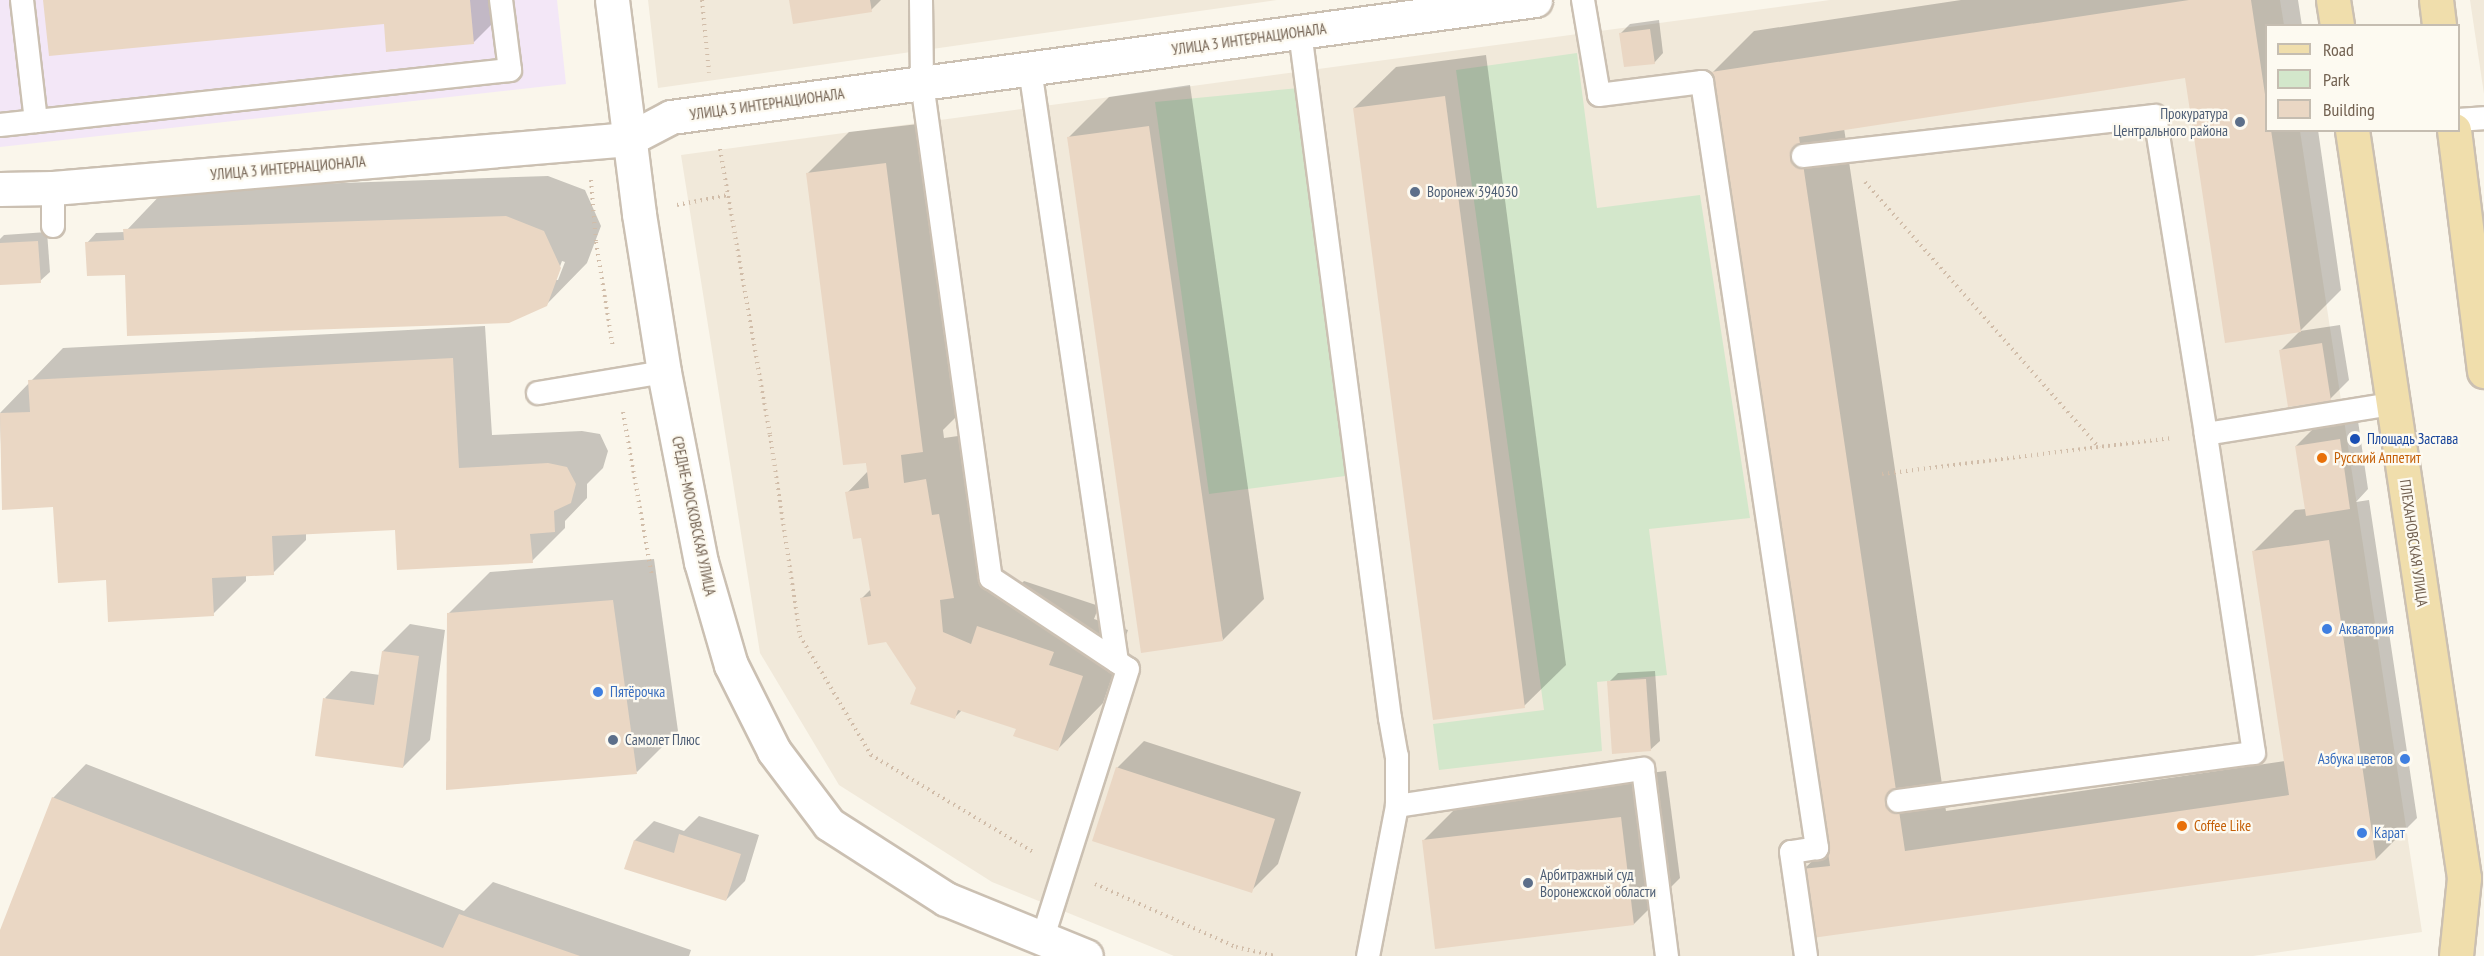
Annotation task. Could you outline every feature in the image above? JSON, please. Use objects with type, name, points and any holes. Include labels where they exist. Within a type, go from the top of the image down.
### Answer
[{"type":"main road","points":[[2333,0],[2337,24]]},
{"type":"main road","points":[[2436,0],[2439,24]]},
{"type":"main road","name":"ПЛЕХАНОВСКАЯ УЛИЦА","points":[[2352,132],[2391,404],[2464,878],[2456,956]]},
{"type":"main road","points":[[2454,132],[2484,371]]},
{"type":"street","name":"СРЕДНЕ-МОСКОВСКАЯ УЛИЦА","points":[[612,0],[629,139],[664,372],[701,562],[731,665],[774,751],[829,824],[946,899],[1086,956]]},
{"type":"street","name":"УЛИЦА 3 ИНТЕРНАЦИОНАЛА","points":[[0,189],[53,188],[629,139],[671,117],[1300,32],[1487,3],[1535,0]]},
{"type":"lane","points":[[22,0],[36,122]]},
{"type":"lane","points":[[0,125],[510,70],[501,0]]},
{"type":"lane","points":[[921,0],[922,83],[992,578],[1128,669],[1043,937]]},
{"type":"lane","points":[[1583,0],[1599,95],[1702,82],[1720,164],[1816,812],[1817,848],[1791,852],[1806,956]]},
{"type":"lane","points":[[1300,32],[1390,718],[1397,756],[1397,806],[1368,956]]},
{"type":"lane","points":[[1030,69],[1117,662]]},
{"type":"lane","points":[[1803,156],[2155,116],[2206,434],[2253,753],[1898,801]]},
{"type":"lane","points":[[2460,120],[2484,118]]},
{"type":"lane","points":[[53,188],[53,226]]},
{"type":"lane","points":[[538,393],[664,372]]},
{"type":"lane","points":[[2206,434],[2391,404]]},
{"type":"lane","points":[[1397,806],[1643,769],[1666,956]]},
{"type":"path","points":[[702,0],[714,112],[770,435],[800,636],[871,755],[1064,870],[1236,947],[1275,956]]},
{"type":"path","points":[[588,143],[596,242],[652,576]]},
{"type":"path","points":[[1838,152],[2099,447]]},
{"type":"path","points":[[1882,474],[2206,434]]},
{"type":"shaded area","points":[[0,0],[557,0],[566,84],[0,147]]},
{"type":"shaded area","points":[[648,0],[1277,0],[658,88]]},
{"type":"shaded area","points":[[1830,0],[2280,0],[2284,24],[2265,24],[2265,132],[2300,132],[2422,932],[2253,956],[1174,956],[992,882],[839,785],[760,653],[681,155]]},
{"type":"shaded area","points":[[2470,0],[2484,0],[2484,94]]},
{"type":"green space","points":[[1577,53],[1597,208],[1700,195],[1750,518],[1649,529],[1667,675],[1597,682],[1602,751],[1439,770],[1433,724],[1544,710],[1456,70]]},
{"type":"green space","points":[[1299,88],[1345,476],[1209,494],[1155,102]]},
{"type":"building","points":[[43,0],[470,0],[474,44],[386,52],[384,24],[49,56]]},
{"type":"building","points":[[789,0],[870,0],[872,12],[793,24]]},
{"type":"building","points":[[2189,0],[2251,0],[2265,94],[2265,132],[2271,132],[2301,332],[2225,343],[2185,78],[1799,137],[1905,851],[2289,795],[2252,551],[2329,540],[2376,860],[1812,938],[1802,869],[1830,866],[1711,72]]},
{"type":"building","points":[[1650,29],[1655,64],[1624,67],[1619,33]]},
{"type":"building","points":[[1445,96],[1525,708],[1433,720],[1353,108]]},
{"type":"building","points":[[1149,126],[1223,641],[1141,653],[1067,137]]},
{"type":"building","points":[[886,163],[923,452],[901,455],[904,483],[926,479],[932,515],[939,514],[954,598],[940,600],[943,632],[971,644],[977,626],[1054,652],[1049,665],[1083,676],[1058,751],[1013,736],[1016,729],[958,710],[955,719],[910,704],[916,688],[886,642],[868,645],[860,598],[871,596],[861,538],[853,539],[845,492],[869,488],[866,463],[843,465],[806,173]]},
{"type":"building","points":[[506,216],[544,231],[561,268],[547,306],[509,323],[127,336],[125,275],[87,276],[85,242],[124,240],[123,229]]},
{"type":"building","points":[[38,241],[41,283],[0,285],[0,243]]},
{"type":"building","points":[[2322,343],[2331,401],[2288,407],[2279,350]]},
{"type":"building","points":[[453,358],[459,468],[548,463],[567,467],[576,484],[571,503],[554,511],[555,532],[530,534],[533,563],[397,570],[395,530],[272,536],[274,575],[212,578],[214,616],[108,622],[106,580],[58,583],[53,507],[2,510],[0,413],[30,412],[28,380]]},
{"type":"building","points":[[2340,439],[2350,509],[2306,516],[2295,446]]},
{"type":"building","points":[[613,600],[637,774],[446,790],[447,613]]},
{"type":"building","points":[[382,651],[419,656],[403,768],[315,756],[323,698],[374,705]]},
{"type":"building","points":[[1646,679],[1651,751],[1612,754],[1607,681]]},
{"type":"building","points":[[1116,767],[1275,819],[1252,893],[1092,841]]},
{"type":"building","points":[[52,797],[443,948],[459,914],[580,956],[0,956],[0,930]]},
{"type":"building","name":"Арбитражный суд Воронежской области","points":[[1621,817],[1634,925],[1435,949],[1422,840]]},
{"type":"building","points":[[679,834],[741,854],[726,901],[624,869],[634,840],[674,853]]},
{"type":"place","name":"Прокуратура Центрального района","points":[[2240,122]]},
{"type":"place","name":"Воронеж 394030","points":[[1415,192]]},
{"type":"place","name":"Площадь Застава","points":[[2355,439]]},
{"type":"place","name":"Русский Аппетит","points":[[2322,458]]},
{"type":"place","name":"Акватория","points":[[2327,629]]},
{"type":"place","name":"Пятёрочка","points":[[598,692]]},
{"type":"place","name":"Самолет Плюс","points":[[613,740]]},
{"type":"place","name":"Азбука цветов","points":[[2405,759]]},
{"type":"place","name":"Coffee Like","points":[[2182,826]]},
{"type":"place","name":"Карат","points":[[2362,833]]},
{"type":"place","name":"Арбитражный суд Воронежской области","points":[[1528,883]]}]
